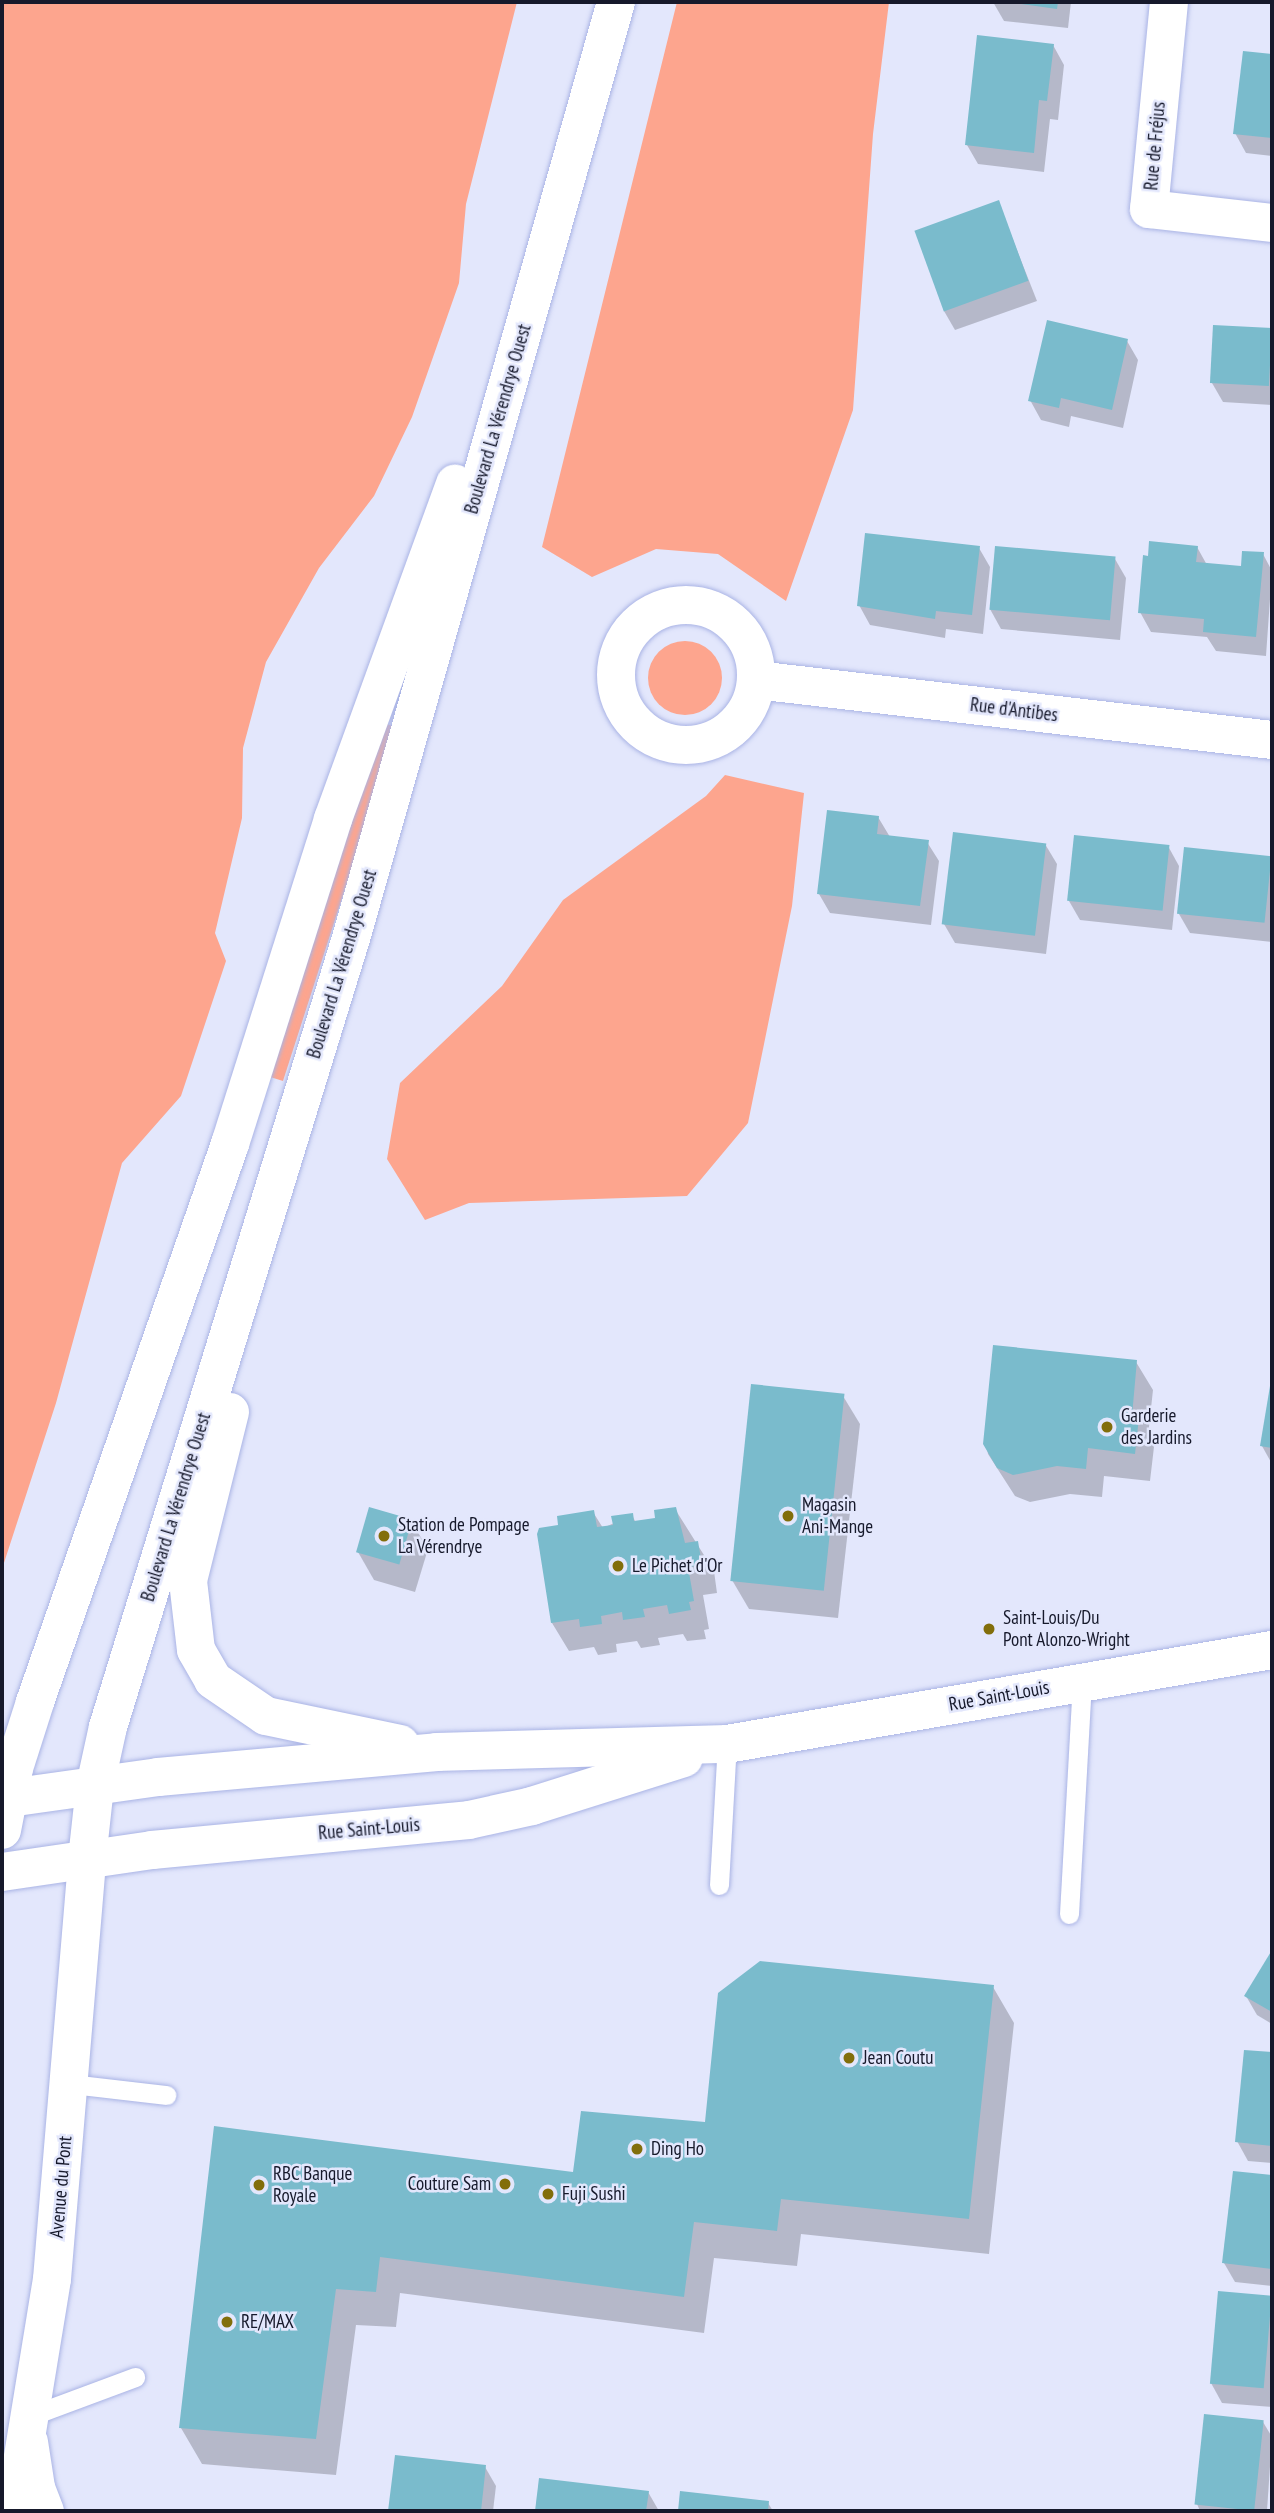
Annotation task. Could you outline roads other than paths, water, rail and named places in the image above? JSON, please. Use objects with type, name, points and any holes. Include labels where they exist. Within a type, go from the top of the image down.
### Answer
[{"type":"main road","name":"Boulevard La Vérendrye Ouest","points":[[87,1859],[94,1786],[108,1727],[352,935],[616,2]]},
{"type":"main road","name":"Rue de Fréjus","points":[[1169,2],[1149,209],[1272,223]]},
{"type":"main road","name":"Boulevard La Vérendrye Ouest","points":[[4,1809],[40,1689],[230,1144],[333,819],[402,636],[598,69]]},
{"type":"main road","name":"Rue d'Antibes","points":[[756,680],[1272,740]]},
{"type":"main road","points":[[352,935],[188,1581],[190,1619],[196,1650],[213,1680],[248,1707],[266,1716],[437,1752]]},
{"type":"main road","name":"Rue Saint-Louis","points":[[2,1872],[87,1859],[468,1820],[532,1806],[727,1744],[1272,1650]]},
{"type":"main road","name":"Rue Saint-Louis","points":[[4,1809],[94,1786],[437,1752],[727,1744]]},
{"type":"main road","name":"Avenue du Pont","points":[[14,2511],[31,2428],[52,2279],[71,2084],[87,1859]]},
{"type":"main road","points":[[31,2428],[36,2488],[45,2511]]},
{"type":"lane","points":[[1069,1914],[1082,1681]]},
{"type":"lane","points":[[719,1885],[727,1744]]},
{"type":"lane","points":[[71,2084],[166,2095]]},
{"type":"lane","points":[[31,2428],[135,2377]]},
{"type":"place","name":"Garderie des Jardins","points":[[1107,1427]]},
{"type":"place","name":"Magasin Ani-Mange","points":[[788,1516]]},
{"type":"place","name":"Station de Pompage La Vérendrye","points":[[384,1536]]},
{"type":"place","name":"Le Pichet d'Or","points":[[618,1566]]},
{"type":"place","name":"Saint-Louis/Du Pont Alonzo-Wright","points":[[989,1629]]},
{"type":"place","name":"Jean Coutu","points":[[849,2058]]},
{"type":"place","name":"Ding Ho","points":[[637,2149]]},
{"type":"place","name":"Couture Sam","points":[[505,2184]]},
{"type":"place","name":"RBC Banque Royale","points":[[259,2185]]},
{"type":"place","name":"Fuji Sushi","points":[[548,2194]]},
{"type":"place","name":"RE/MAX","points":[[227,2322]]}]
